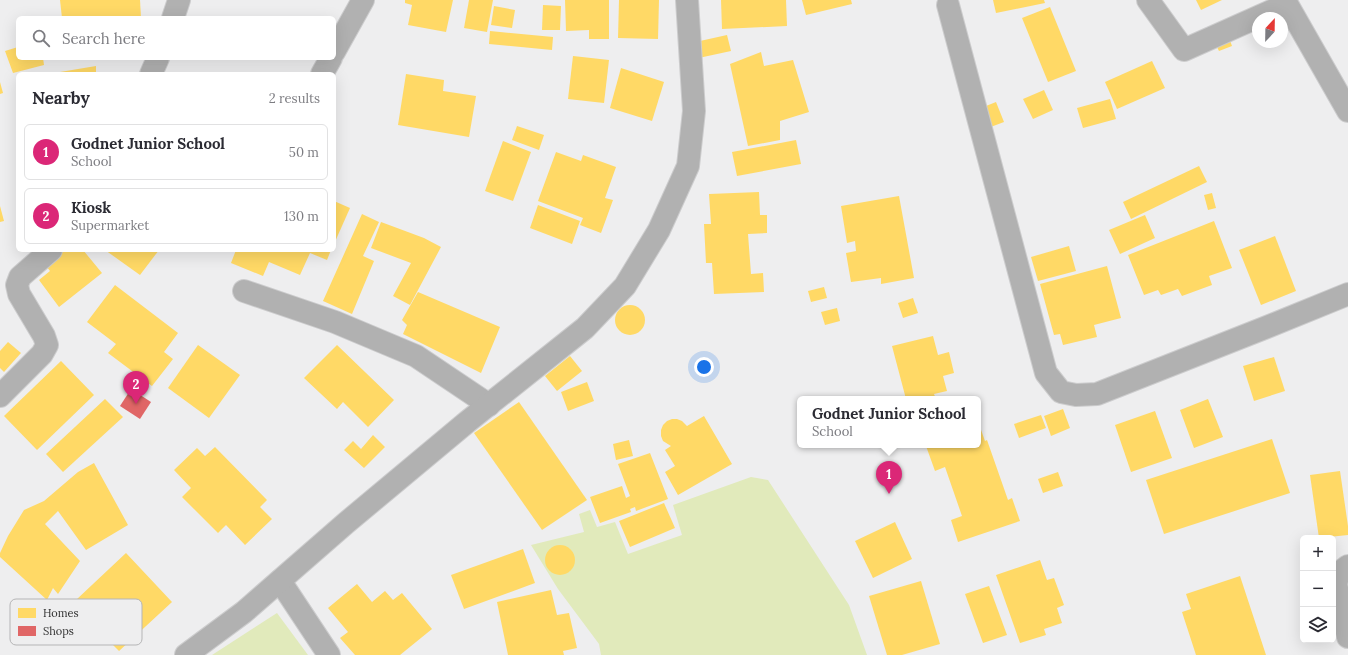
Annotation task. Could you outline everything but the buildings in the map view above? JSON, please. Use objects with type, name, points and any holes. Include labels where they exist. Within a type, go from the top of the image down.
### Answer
[{"type":"street","points":[[174,16],[179,0]]},
{"type":"street","points":[[336,48],[363,0]]},
{"type":"street","points":[[186,655],[244,612],[346,523],[488,405],[585,328],[625,286],[659,230],[688,166],[694,111],[686,0]]},
{"type":"street","points":[[1148,0],[1184,50],[1287,4],[1348,111]]},
{"type":"street","points":[[948,5],[1046,373],[1061,392],[1076,395],[1096,394],[1348,294]]},
{"type":"street","points":[[152,72],[157,60]]},
{"type":"street","points":[[323,72],[330,60]]},
{"type":"street","points":[[0,396],[42,354],[47,345],[44,336],[19,294],[17,285],[20,277],[49,252]]},
{"type":"street","points":[[244,291],[335,322],[416,356],[488,405]]},
{"type":"street","points":[[1348,566],[1339,573],[1336,584],[1348,637]]},
{"type":"street","points":[[280,581],[329,655]]},
{"type":"green space","points":[[751,477],[768,480],[849,605],[867,655],[601,655],[599,644],[558,589],[531,545],[584,532],[579,514],[590,510],[597,527],[615,522],[628,554],[682,535],[673,505]]},
{"type":"green space","points":[[277,613],[308,655],[212,655]]},
{"type":"place","name":"Kiosk","points":[[136,404]]},
{"type":"place","name":"Godnet Junior School","points":[[889,494]]}]
